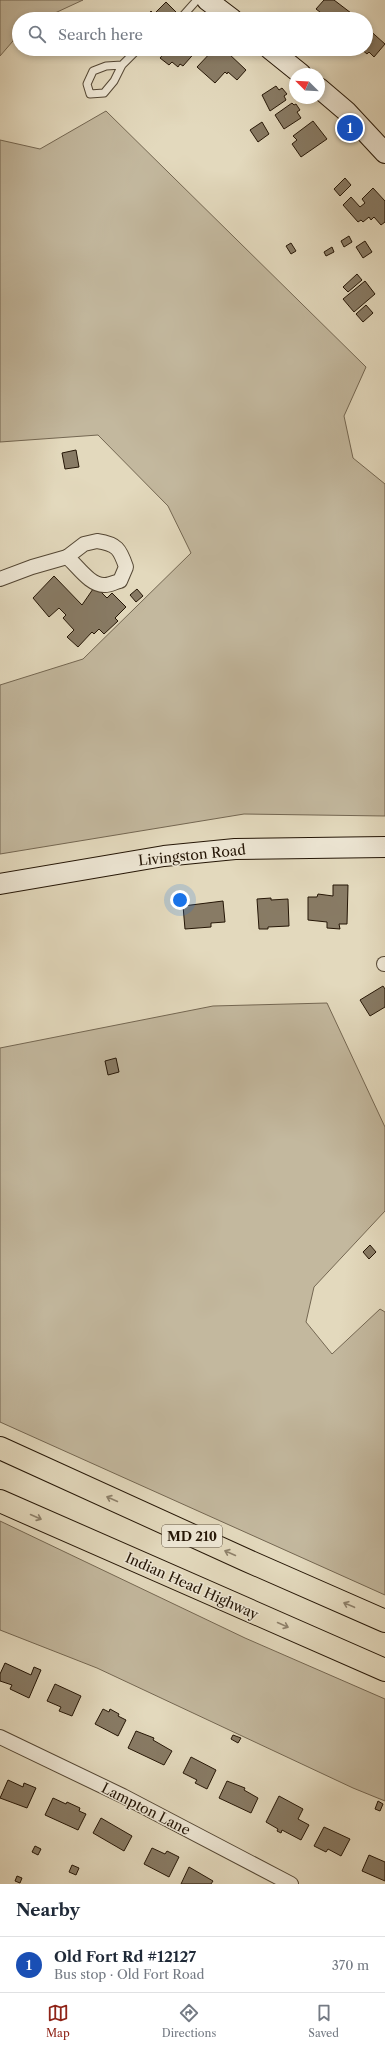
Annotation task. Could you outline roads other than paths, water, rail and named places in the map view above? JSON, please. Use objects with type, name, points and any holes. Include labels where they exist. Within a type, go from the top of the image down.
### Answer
[{"type":"highway","name":"MD 210","points":[[0,1448],[252,1563],[385,1621]]},
{"type":"highway","name":"Indian Head Highway","points":[[0,1501],[385,1670]]},
{"type":"main road","points":[[207,0],[223,12]]},
{"type":"main road","points":[[279,56],[294,68]]},
{"type":"main road","points":[[325,93],[346,111],[385,153]]},
{"type":"main road","name":"Livingston Road","points":[[0,884],[172,855],[250,849],[385,847]]},
{"type":"street","points":[[0,579],[67,557]]},
{"type":"street","name":"Lampton Lane","points":[[0,1737],[123,1796],[291,1884]]},
{"type":"lane","points":[[186,12],[197,0]]},
{"type":"lane","points":[[122,65],[106,66],[93,72],[87,84],[90,94],[104,93],[114,81],[122,65],[131,56]]},
{"type":"place","name":"Old Fort Rd #12127","points":[[350,128]]}]
